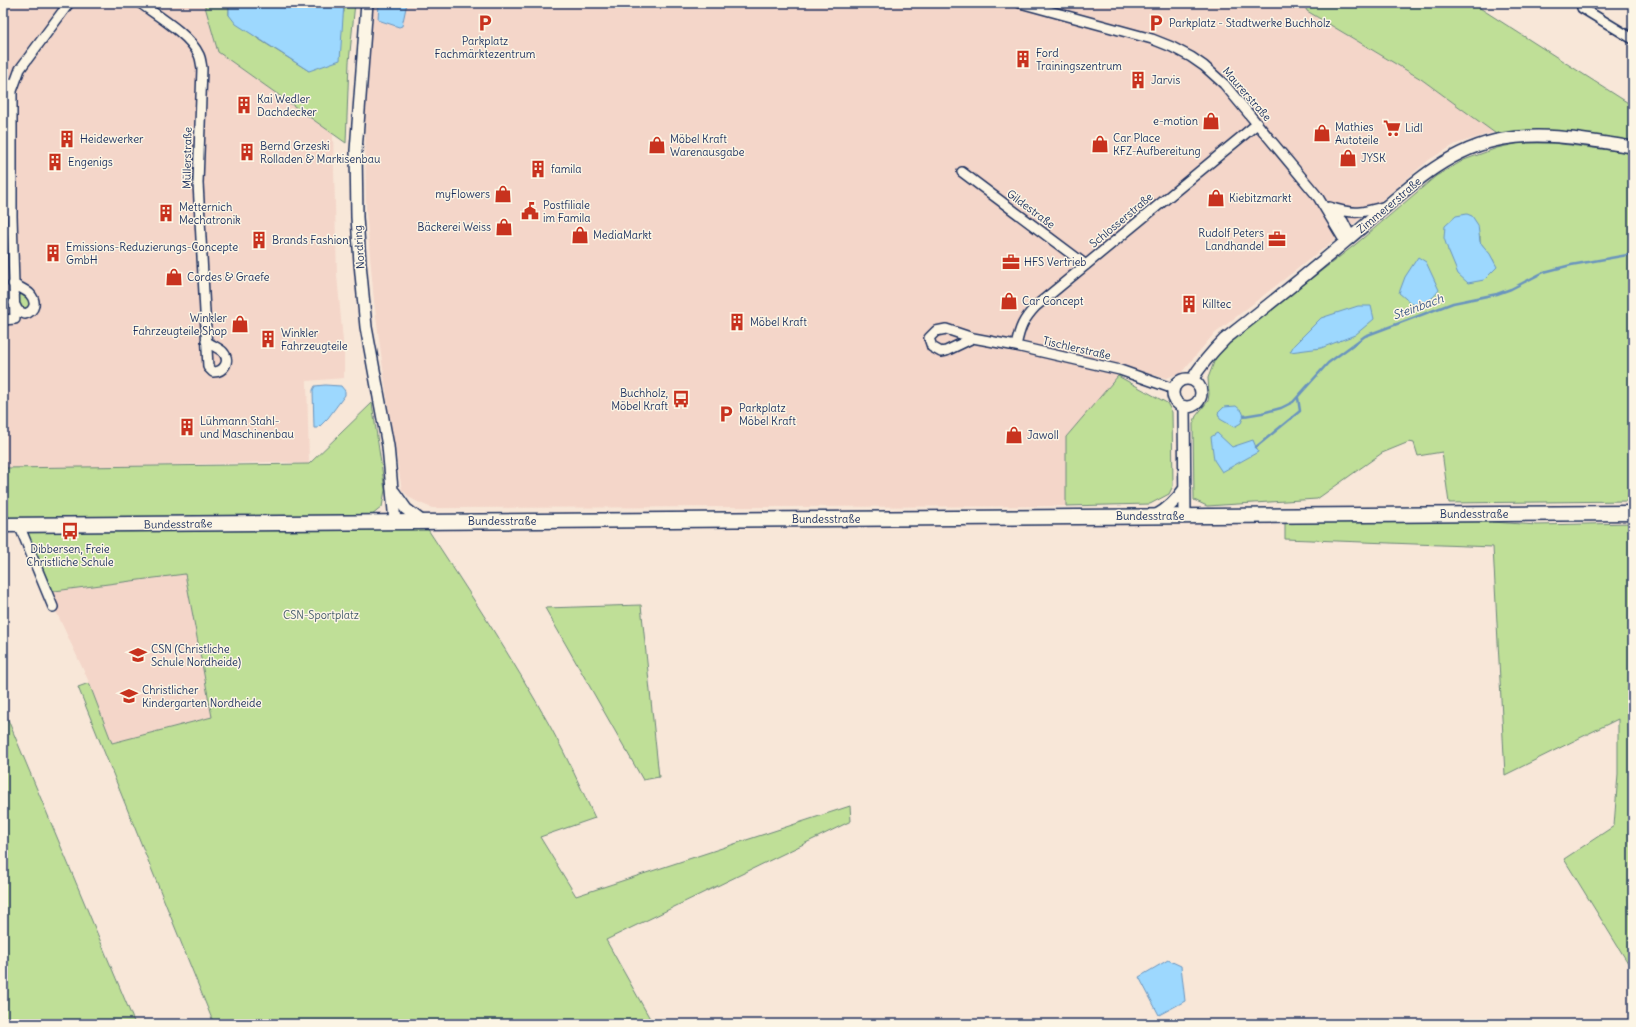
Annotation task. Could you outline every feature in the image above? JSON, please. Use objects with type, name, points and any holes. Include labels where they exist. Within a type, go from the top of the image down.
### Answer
[{"type":"main road","name":"Bundesstraße","points":[[3,525],[1633,513]]},
{"type":"street","points":[[3,320],[15,319],[11,151],[13,84],[20,69],[69,3]]},
{"type":"street","name":"Müllerstraße","points":[[140,3],[183,35],[193,45],[199,55],[202,68],[198,183],[206,341]]},
{"type":"street","name":"Nordring","points":[[367,3],[356,150],[360,263],[366,327],[388,446],[392,490],[390,522]]},
{"type":"street","name":"Maurerstraße","points":[[1020,3],[1152,39],[1191,57],[1214,74],[1257,124],[1318,197],[1348,240]]},
{"type":"street","points":[[1582,8],[1633,39]]},
{"type":"street","points":[[3,84],[13,84]]},
{"type":"street","name":"Schlosserstraße","points":[[1016,346],[1019,330],[1025,318],[1036,306],[1257,124]]},
{"type":"street","name":"Zimmererstraße","points":[[1192,380],[1200,366],[1215,349],[1348,240],[1416,181],[1441,163],[1471,148],[1486,143],[1528,135],[1633,146]]},
{"type":"street","name":"Gildestraße","points":[[962,172],[1086,265]]},
{"type":"street","name":"Maurerstraße","points":[[1318,197],[1343,221],[1348,240]]},
{"type":"street","name":"Maurerstraße","points":[[1329,207],[1344,212],[1356,213],[1388,205]]},
{"type":"street","points":[[13,284],[30,294],[33,299],[34,308],[32,311],[25,314],[18,311],[14,303]]},
{"type":"street","name":"Tischlerstraße","points":[[973,338],[1016,346],[1120,370],[1174,389]]},
{"type":"street","points":[[1181,380],[1192,380],[1200,387],[1201,397],[1195,405],[1184,407],[1179,405],[1173,394],[1174,389],[1181,380]]},
{"type":"street","points":[[1184,407],[1185,516]]},
{"type":"street","points":[[1155,516],[1179,498],[1185,488]]},
{"type":"street","points":[[392,490],[406,508],[422,522]]},
{"type":"street","points":[[19,525],[53,607]]},
{"type":"shaded area","points":[[3,3],[204,3],[218,52],[333,134],[337,275],[344,352],[344,378],[307,381],[309,464],[278,462],[4,468]]},
{"type":"shaded area","points":[[373,3],[1303,3],[1307,11],[1421,79],[1494,132],[1456,144],[1430,159],[1343,233],[1213,335],[1181,373],[1166,378],[1121,367],[1118,376],[1066,437],[1066,506],[432,508],[410,498],[402,490],[388,406],[374,301],[366,211],[365,116]]},
{"type":"shaded area","name":"CSN (Christliche Schule Nordheide)","points":[[185,574],[212,717],[112,743],[89,682],[47,592]]},
{"type":"green space","points":[[204,3],[229,3],[229,15],[257,38],[309,71],[344,12],[344,3],[355,3],[349,62],[346,143],[218,52]]},
{"type":"green space","points":[[1303,3],[1472,3],[1633,106],[1633,147],[1503,139],[1421,79],[1307,11]]},
{"type":"green space","points":[[1520,143],[1553,143],[1633,153],[1633,501],[1449,503],[1442,452],[1418,456],[1414,443],[1409,442],[1382,453],[1317,499],[1207,506],[1194,500],[1193,424],[1196,416],[1208,401],[1208,378],[1217,354],[1241,333],[1356,244],[1436,176],[1464,160],[1497,148]],"holes":[[[1480,236],[1480,242],[1494,261],[1454,262],[1448,250]]]},
{"type":"green space","points":[[21,294],[26,296],[31,303],[26,308],[22,309],[18,302]]},
{"type":"green space","points":[[1118,376],[1167,403],[1172,412],[1173,486],[1169,494],[1150,504],[1066,506],[1066,437]]},
{"type":"green space","points":[[372,403],[385,490],[382,507],[372,515],[3,518],[3,466],[4,468],[309,464]]},
{"type":"green space","points":[[1492,514],[1492,522],[1537,525],[1633,523],[1633,971],[1564,859],[1614,826],[1618,774],[1618,719],[1505,775],[1493,547],[1285,539],[1285,515]]},
{"type":"green space","name":"CSN-Sportplatz","points":[[423,522],[521,675],[563,750],[595,818],[540,837],[576,896],[850,806],[851,821],[606,940],[653,1024],[214,1024],[78,687],[89,683],[112,743],[212,717],[185,574],[47,592],[19,525]]},
{"type":"green space","points":[[641,605],[659,777],[643,780],[545,608]]},
{"type":"green space","points":[[6,715],[135,1024],[3,1024],[3,716]]},
{"type":"water","points":[[229,3],[344,3],[340,60],[309,71],[236,24],[229,15]]},
{"type":"water","points":[[379,3],[407,3],[402,26],[399,27],[378,20]]},
{"type":"water","points":[[1467,214],[1472,216],[1478,225],[1480,242],[1490,254],[1497,267],[1484,280],[1468,283],[1458,274],[1444,238],[1445,226],[1456,216]]},
{"type":"water","points":[[1418,257],[1426,262],[1439,290],[1422,305],[1415,305],[1411,303],[1399,293],[1405,277]]},
{"type":"water","points":[[1358,306],[1371,306],[1374,319],[1355,335],[1321,348],[1290,352],[1294,345],[1321,318]]},
{"type":"water","points":[[315,386],[341,386],[345,391],[345,395],[328,418],[318,428],[314,428],[313,390]]},
{"type":"water","points":[[1236,406],[1242,411],[1244,416],[1241,423],[1234,427],[1220,419],[1218,413],[1224,407]]},
{"type":"water","points":[[1217,433],[1232,447],[1253,440],[1258,452],[1222,472],[1214,460],[1211,437]]},
{"type":"water","points":[[1168,960],[1181,966],[1185,1001],[1159,1015],[1139,977]]},
{"type":"waterway","name":"Steinbach","points":[[1244,416],[1281,408],[1293,402],[1328,363],[1365,336],[1453,303],[1497,294],[1511,289],[1544,272],[1571,265],[1633,254]]},
{"type":"waterway","name":"Steinbach","points":[[1256,447],[1300,411],[1298,398]]},
{"type":"place","name":"Parkplatz Fachmärktezentrum","points":[[485,23]]},
{"type":"place","name":"Parkplatz - Stadtwerke Buchholz","points":[[1156,23]]},
{"type":"place","name":"Ford Trainingszentrum","points":[[1023,59]]},
{"type":"place","name":"Jarvis","points":[[1138,80]]},
{"type":"place","name":"Kai Wedler Dachdecker","points":[[244,105]]},
{"type":"place","name":"e-motion","points":[[1211,121]]},
{"type":"place","name":"Lidl","points":[[1392,128]]},
{"type":"place","name":"Mathies Autoteile","points":[[1322,133]]},
{"type":"place","name":"Heidewerker","points":[[67,139]]},
{"type":"place","name":"Car Place KFZ-Aufbereitung","points":[[1100,144]]},
{"type":"place","name":"Möbel Kraft Warenausgabe","points":[[657,145]]},
{"type":"place","name":"Bernd Grzeski Rolladen & Markisenbau","points":[[247,152]]},
{"type":"place","name":"JYSK","points":[[1348,158]]},
{"type":"place","name":"Engenigs","points":[[55,162]]},
{"type":"place","name":"famila","points":[[538,169]]},
{"type":"place","name":"myFlowers","points":[[503,194]]},
{"type":"place","name":"Kiebitzmarkt","points":[[1216,198]]},
{"type":"place","name":"Postfiliale im Famila","points":[[530,211]]},
{"type":"place","name":"Metternich Mechatronik","points":[[166,213]]},
{"type":"place","name":"Bäckerei Weiss","points":[[504,227]]},
{"type":"place","name":"MediaMarkt","points":[[580,235]]},
{"type":"place","name":"Rudolf Peters Landhandel","points":[[1277,239]]},
{"type":"place","name":"Brands Fashion","points":[[259,240]]},
{"type":"place","name":"Emissions-Reduzierungs-Concepte GmbH","points":[[53,253]]},
{"type":"place","name":"HFS Vertrieb","points":[[1011,262]]},
{"type":"place","name":"Cordes & Graefe","points":[[174,277]]},
{"type":"place","name":"Car Concept","points":[[1009,301]]},
{"type":"place","name":"Killtec","points":[[1189,304]]},
{"type":"place","name":"Möbel Kraft","points":[[737,322]]},
{"type":"place","name":"Winkler Fahrzeugteile Shop","points":[[240,324]]},
{"type":"place","name":"Winkler Fahrzeugteile","points":[[268,339]]},
{"type":"place","name":"Buchholz, Möbel Kraft","points":[[681,399]]},
{"type":"place","name":"Parkplatz Möbel Kraft","points":[[726,414]]},
{"type":"place","name":"Lühmann Stahl- und Maschinenbau","points":[[187,427]]},
{"type":"place","name":"Jawoll","points":[[1014,435]]},
{"type":"place","name":"Dibbersen, Freie Christliche Schule","points":[[70,531]]},
{"type":"place","name":"CSN (Christliche Schule Nordheide)","points":[[138,655]]},
{"type":"place","name":"Christlicher Kindergarten Nordheide","points":[[129,696]]}]
